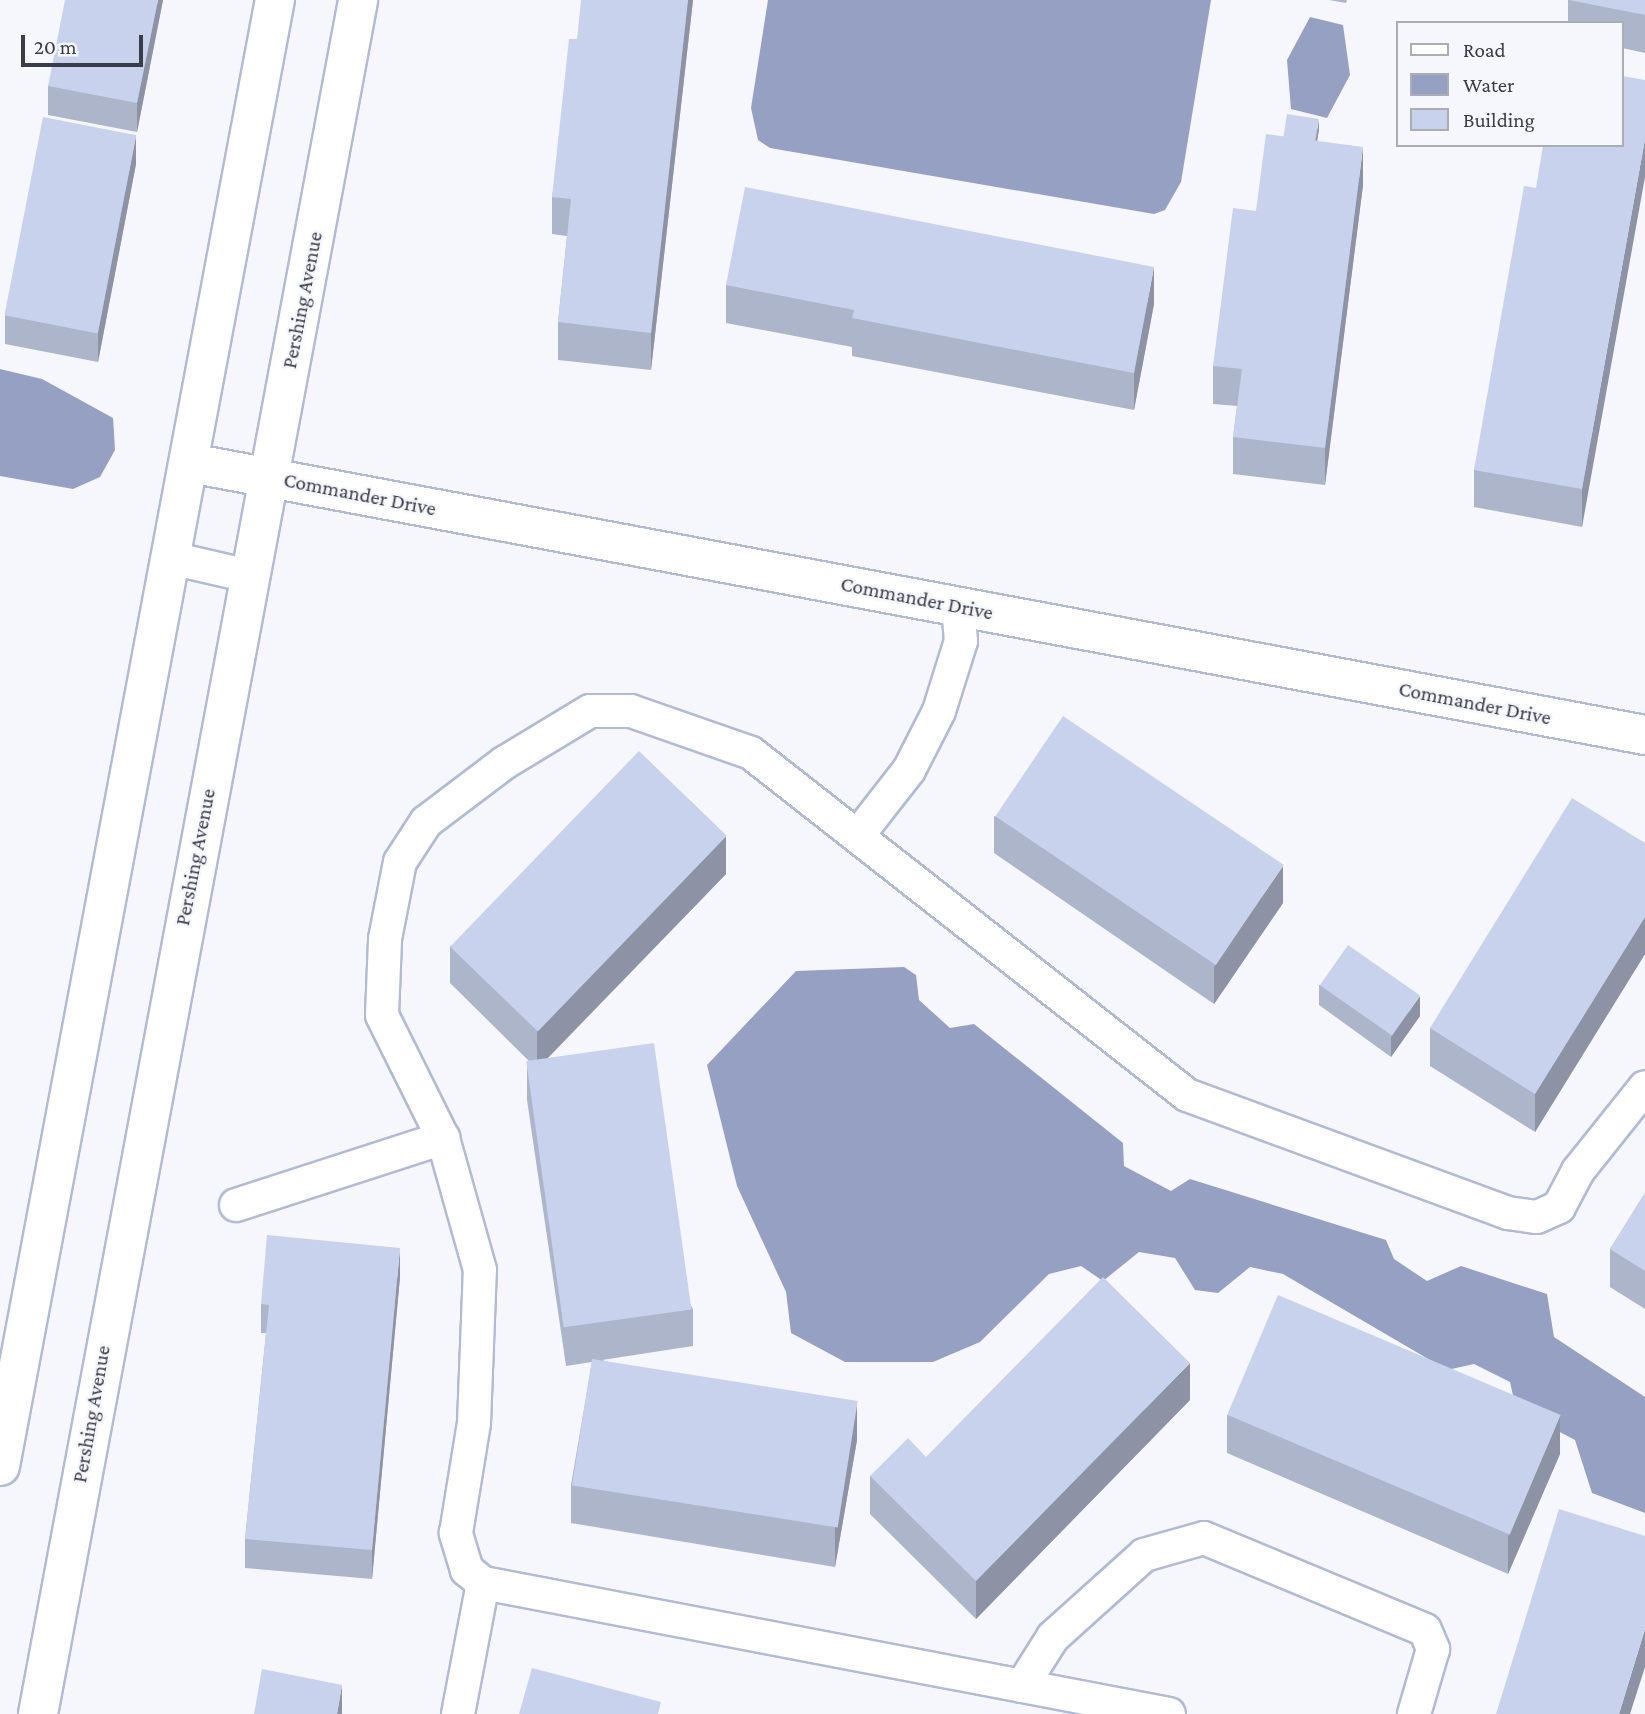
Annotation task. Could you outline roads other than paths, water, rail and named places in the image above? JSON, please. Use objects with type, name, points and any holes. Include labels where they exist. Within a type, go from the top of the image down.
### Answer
[{"type":"street","points":[[0,1466],[275,0]]},
{"type":"street","name":"Pershing Avenue","points":[[37,1714],[358,0]]},
{"type":"street","name":"Commander Drive","points":[[190,463],[1645,735]]},
{"type":"street","points":[[171,558],[249,576]]},
{"type":"street","points":[[859,834],[909,770],[939,711],[961,641],[958,606]]},
{"type":"street","points":[[1170,1714],[483,1583],[467,1570],[456,1533],[474,1423],[480,1270],[443,1138],[382,1015],[385,939],[400,862],[426,822],[504,762],[590,711],[631,711],[751,753],[859,834],[1187,1095],[1508,1213],[1537,1217],[1559,1207],[1577,1171],[1645,1087]]},
{"type":"street","points":[[236,1205],[443,1138]]},
{"type":"street","points":[[1022,1686],[1053,1637],[1144,1555],[1204,1538],[1425,1630],[1433,1649],[1414,1714]]},
{"type":"street","points":[[458,1714],[483,1583]]},
{"type":"water","points":[[768,0],[1211,0],[1181,182],[1165,210],[1154,214],[770,148],[758,140],[751,108]]},
{"type":"water","points":[[1310,17],[1343,25],[1350,75],[1327,118],[1291,109],[1287,60]]},
{"type":"water","points":[[0,369],[42,379],[113,418],[115,450],[100,477],[73,489],[0,476]]},
{"type":"water","points":[[904,967],[916,975],[919,1000],[950,1028],[974,1024],[1123,1143],[1124,1166],[1171,1191],[1190,1179],[1386,1240],[1394,1259],[1427,1281],[1461,1266],[1547,1294],[1554,1337],[1645,1397],[1645,1513],[1592,1493],[1575,1440],[1516,1409],[1510,1382],[1474,1364],[1447,1370],[1283,1274],[1250,1267],[1218,1293],[1195,1290],[1175,1258],[1139,1252],[1103,1281],[1081,1266],[1049,1274],[980,1342],[933,1362],[845,1362],[791,1333],[786,1292],[737,1186],[707,1065],[796,971]]}]
